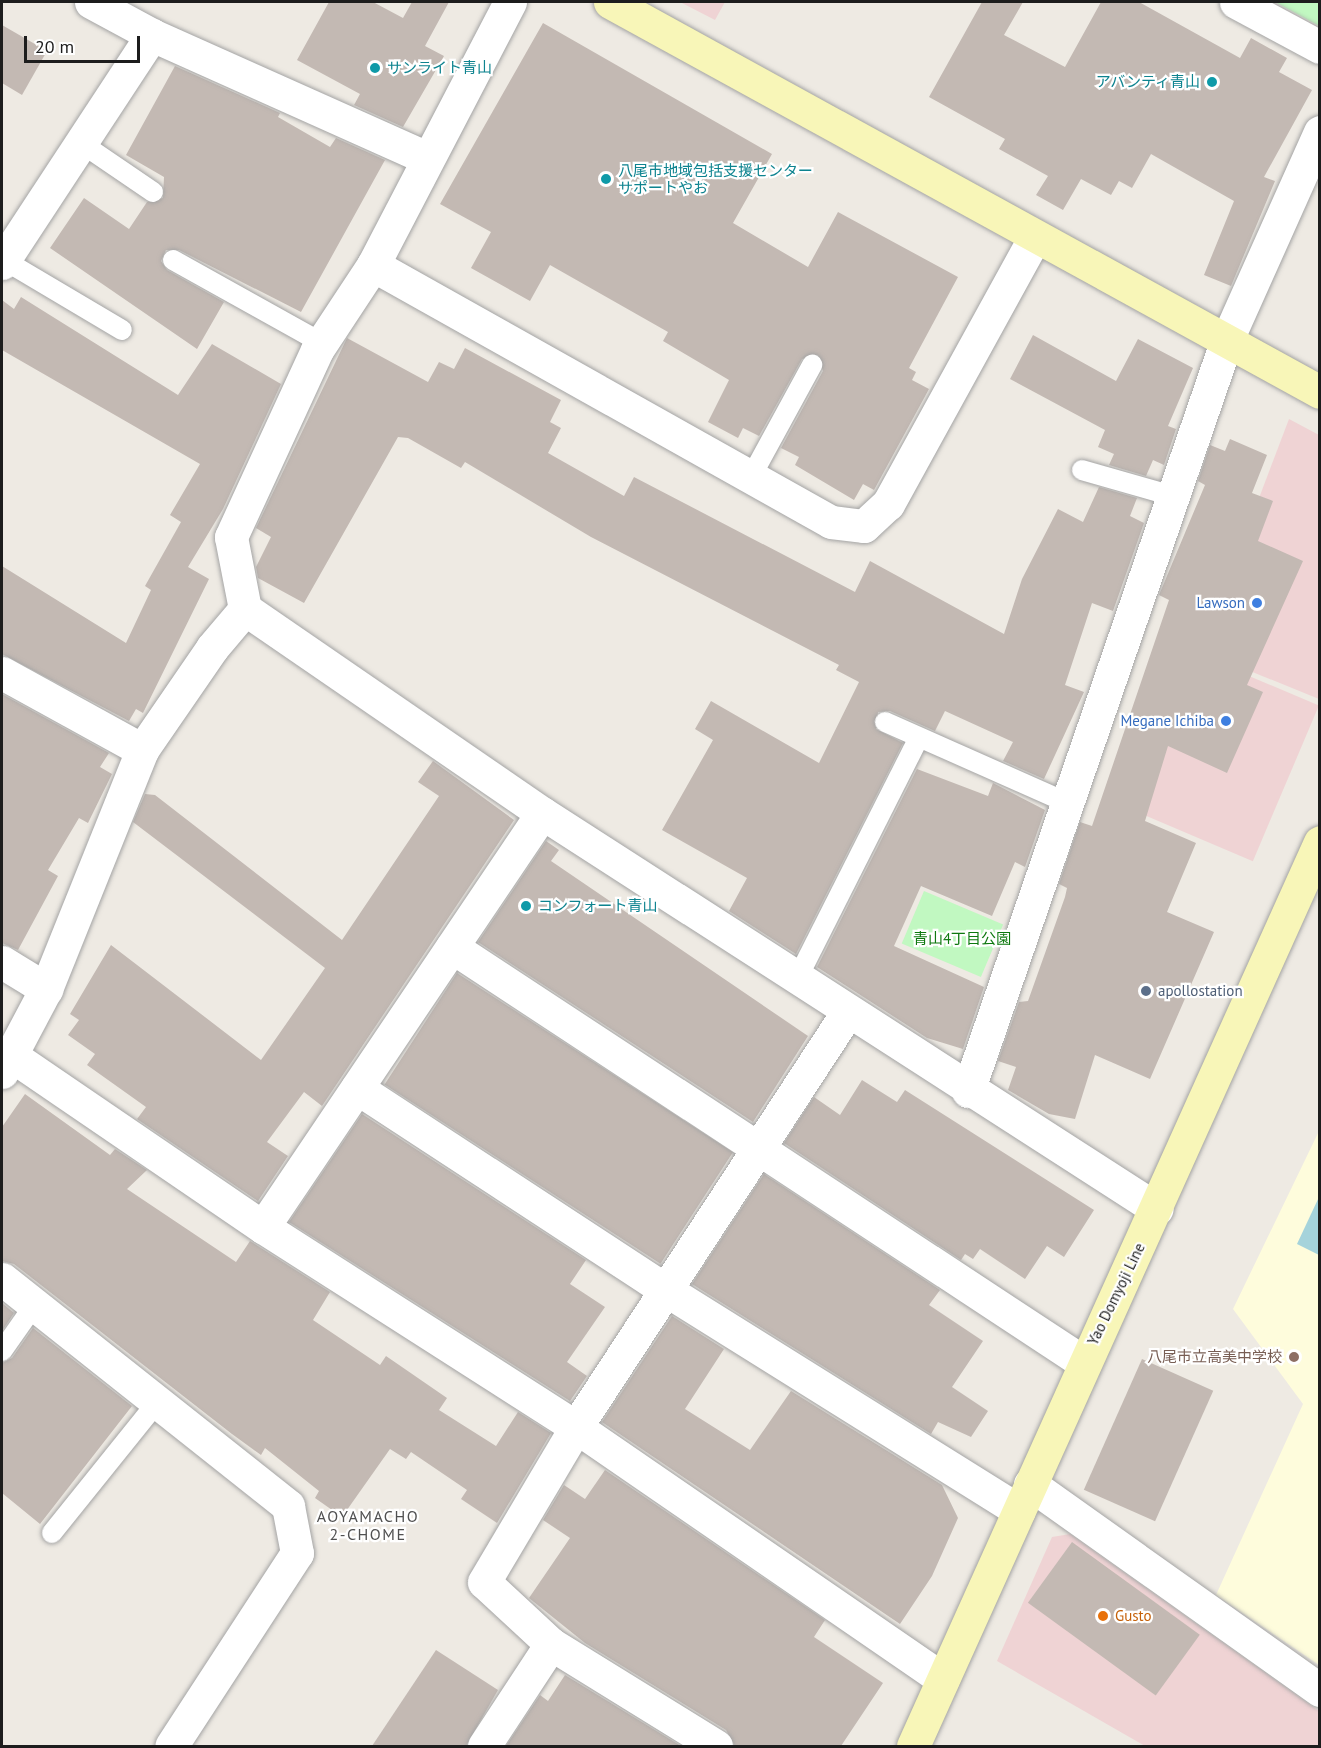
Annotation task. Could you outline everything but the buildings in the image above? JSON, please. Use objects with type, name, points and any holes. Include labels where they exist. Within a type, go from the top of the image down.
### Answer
[{"type":"main road","points":[[610,2],[1320,392]]},
{"type":"main road","name":"Yao Domyoji Line","points":[[914,1746],[1083,1362],[1157,1209],[1320,842]]},
{"type":"street","points":[[91,2],[152,35],[425,157]]},
{"type":"street","points":[[510,2],[425,157],[373,265],[322,343],[231,537],[245,609],[542,813],[968,1091],[1157,1209]]},
{"type":"street","points":[[1236,2],[1320,47]]},
{"type":"street","points":[[3,262],[152,35]]},
{"type":"street","points":[[968,1091],[1226,342],[1320,132]]},
{"type":"street","points":[[373,265],[831,522],[864,526],[888,504],[1035,237]]},
{"type":"street","points":[[245,609],[212,648],[142,750],[46,989],[7,1064],[576,1427],[943,1679]]},
{"type":"street","points":[[2,673],[142,750]]},
{"type":"street","points":[[263,1227],[542,813]]},
{"type":"street","points":[[452,947],[1083,1362]]},
{"type":"street","points":[[2,962],[46,989]]},
{"type":"street","points":[[704,1743],[551,1644],[484,1582],[576,1427],[847,1013]]},
{"type":"street","points":[[357,1088],[666,1290],[1025,1497],[1320,1690]]},
{"type":"street","points":[[2,1279],[288,1506],[297,1553],[171,1746]]},
{"type":"street","points":[[484,1746],[551,1644]]},
{"type":"lane","points":[[81,142],[153,192]]},
{"type":"lane","points":[[173,260],[322,343]]},
{"type":"lane","points":[[3,262],[122,330]]},
{"type":"lane","points":[[752,477],[812,365]]},
{"type":"lane","points":[[1082,470],[1173,496]]},
{"type":"lane","points":[[885,722],[1068,803]]},
{"type":"lane","points":[[797,979],[919,738]]},
{"type":"lane","points":[[2,1351],[35,1304]]},
{"type":"lane","points":[[52,1533],[158,1401]]},
{"type":"shaded area","points":[[680,2],[725,2],[715,20]]},
{"type":"shaded area","points":[[1289,419],[1319,435],[1319,699],[1201,651]]},
{"type":"shaded area","points":[[1202,656],[1319,706],[1253,861],[1136,812]]},
{"type":"shaded area","name":"八尾市立高美中学校","points":[[1319,1131],[1319,1665],[1216,1595],[1303,1404],[1233,1309]]},
{"type":"shaded area","points":[[1070,1534],[1319,1711],[1319,1746],[1145,1746],[997,1661],[1052,1537]]},
{"type":"green space","points":[[1275,2],[1319,2],[1319,26]]},
{"type":"green space","name":"青山4丁目公園","points":[[924,891],[1003,925],[981,977],[902,943]]},
{"type":"water","points":[[1319,1197],[1319,1255],[1297,1244]]},
{"type":"place","name":"サンライト青山","points":[[375,68]]},
{"type":"place","name":"アバンティ青山","points":[[1212,82]]},
{"type":"place","name":"八尾市地域包括支援センター サポートやお","points":[[606,179]]},
{"type":"place","name":"Lawson","points":[[1257,603]]},
{"type":"place","name":"Megane Ichiba","points":[[1226,721]]},
{"type":"place","name":"コンフォート青山","points":[[526,906]]},
{"type":"place","name":"apollostation","points":[[1146,991]]},
{"type":"place","name":"八尾市立高美中学校","points":[[1294,1357]]},
{"type":"place","name":"Gusto","points":[[1103,1616]]},
{"type":"district","name":"AOYAMACHO 2-CHOME","points":[[368,1525]]}]
